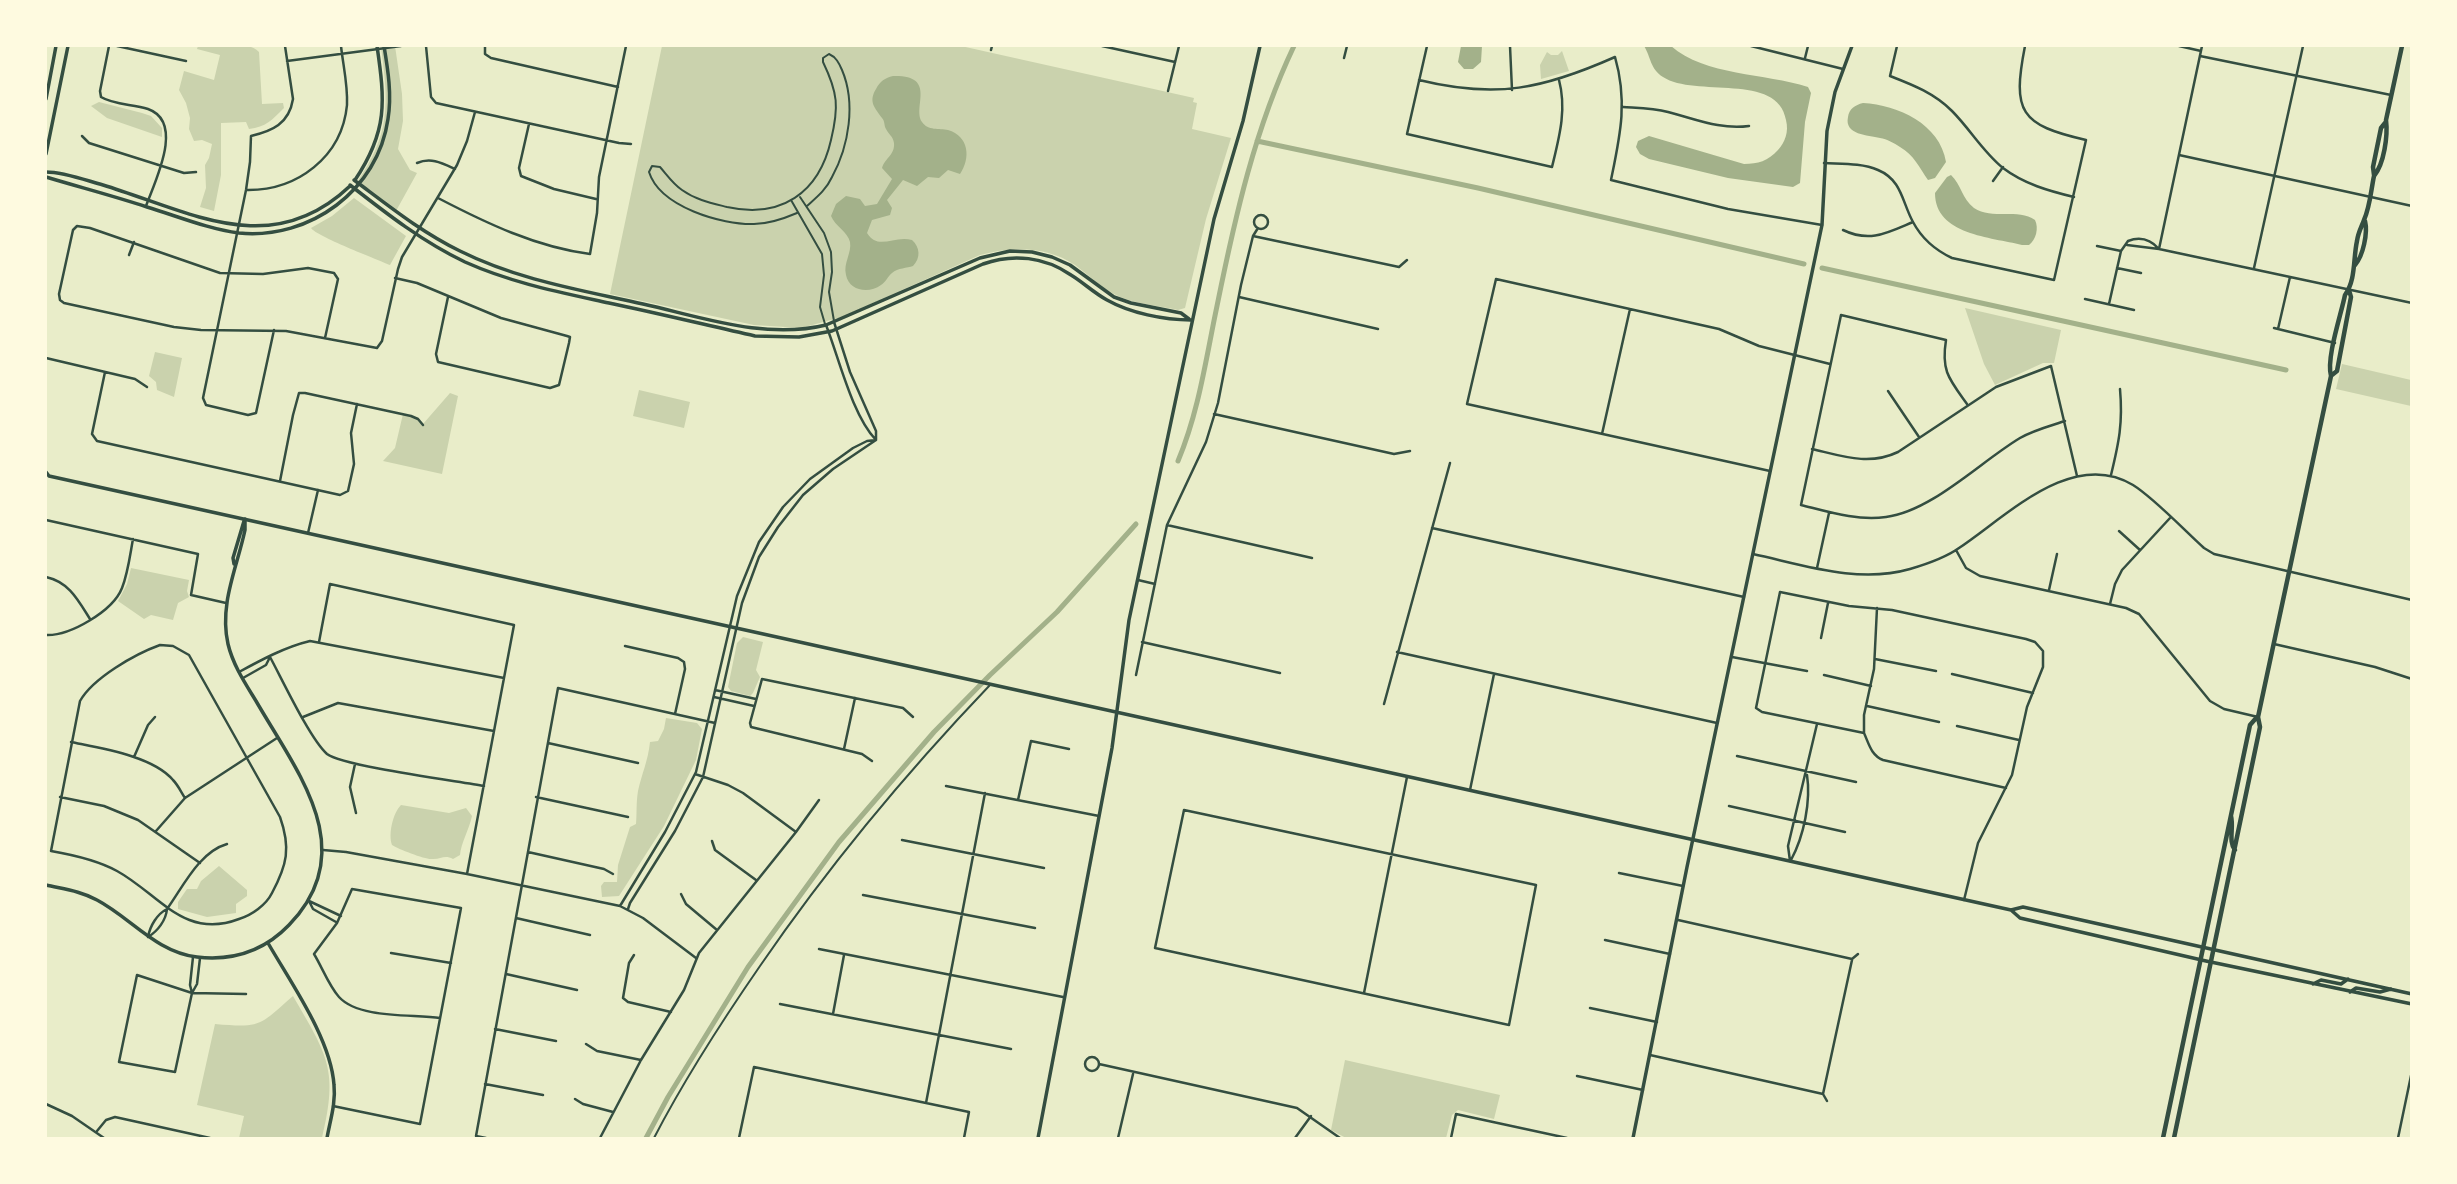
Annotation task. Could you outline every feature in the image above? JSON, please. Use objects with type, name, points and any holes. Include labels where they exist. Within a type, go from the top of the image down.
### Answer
[{"type":"main road","points":[[2174,1139],[2260,727],[2258,717],[2331,376],[2329,369],[2334,343],[2354,266],[2360,260],[2367,228],[2364,219],[2374,176],[2379,170],[2388,129],[2385,122],[2402,46]]},
{"type":"main road","points":[[2331,376],[2337,371],[2351,297],[2349,289]]},
{"type":"main road","points":[[2163,1139],[2250,725],[2258,717]]},
{"type":"main road","points":[[2231,816],[2231,841],[2235,850]]},
{"type":"street","points":[[46,99],[56,46]]},
{"type":"street","points":[[46,154],[68,46]]},
{"type":"street","points":[[109,46],[101,97],[155,113],[164,123],[167,134],[146,206]]},
{"type":"street","points":[[117,46],[186,61]]},
{"type":"street","points":[[274,330],[255,414],[248,415],[205,404],[217,330],[246,190],[251,136],[275,128],[286,118],[292,107],[285,46]]},
{"type":"street","points":[[246,190],[262,190],[302,177],[328,153],[337,139],[347,105],[341,46]]},
{"type":"street","points":[[287,61],[401,46]]},
{"type":"street","points":[[426,46],[433,100],[529,124],[631,144]]},
{"type":"street","points":[[485,46],[485,54],[491,58],[618,87]]},
{"type":"street","points":[[438,198],[483,222],[524,238],[590,254],[607,141],[626,46]]},
{"type":"street","points":[[991,50],[992,46]]},
{"type":"street","points":[[1102,46],[1175,61]]},
{"type":"street","points":[[1168,91],[1179,46]]},
{"type":"street","points":[[1038,1139],[1100,816],[1117,712],[1123,654],[1191,320],[1214,219],[1243,121],[1259,46]]},
{"type":"street","points":[[1344,58],[1347,46]]},
{"type":"street","points":[[1427,46],[1407,134],[1552,167],[1562,121],[1563,92],[1559,80]]},
{"type":"street","points":[[1510,46],[1511,90]]},
{"type":"street","points":[[1751,46],[1843,69]]},
{"type":"street","points":[[1805,58],[1808,46]]},
{"type":"street","points":[[1633,1139],[1822,225],[1825,206],[1824,163],[1830,118],[1843,69],[1853,46]]},
{"type":"street","points":[[1897,46],[1890,76],[1937,97],[2003,167],[2037,187],[2074,197]]},
{"type":"street","points":[[1824,163],[1869,167],[1890,177],[1898,186],[1913,222],[1933,247],[1952,258],[2054,281],[2086,140],[2051,132],[2030,117],[2019,94],[2019,76],[2025,46]]},
{"type":"street","points":[[2179,46],[2201,51]]},
{"type":"street","points":[[2159,248],[2202,46]]},
{"type":"street","points":[[2254,268],[2303,46]]},
{"type":"street","points":[[46,174],[219,229],[262,234],[294,228],[323,215],[357,187],[376,159],[387,128],[390,91],[385,47]]},
{"type":"street","points":[[46,174],[86,180],[239,226],[279,225],[300,219],[329,203],[352,183],[369,156],[381,120],[384,94],[377,48]]},
{"type":"street","points":[[2200,56],[2391,95]]},
{"type":"street","points":[[1419,80],[1468,89],[1511,90],[1559,80],[1615,57],[1623,107],[1611,180],[1743,212],[1822,225]]},
{"type":"street","points":[[1623,107],[1665,111],[1712,126],[1749,127]]},
{"type":"street","points":[[326,338],[337,275],[332,272],[308,268],[263,274],[229,274],[207,270],[90,228],[75,226],[72,232],[60,300],[174,327],[274,330],[371,348],[379,347],[402,257],[455,169],[467,141],[475,111]]},
{"type":"street","points":[[529,124],[520,174],[547,187],[597,199]]},
{"type":"street","points":[[82,136],[89,143],[187,173],[196,172]]},
{"type":"street","points":[[2179,155],[2412,206]]},
{"type":"street","points":[[417,163],[431,160],[455,169]]},
{"type":"street","points":[[1993,181],[2003,167]]},
{"type":"street","points":[[352,183],[388,216],[415,233],[453,255],[503,277],[539,288],[765,337],[799,337],[836,330],[983,264],[1000,259],[1019,258],[1036,259],[1056,265],[1098,295],[1119,306],[1191,320]]},
{"type":"street","points":[[357,187],[418,228],[459,251],[500,268],[543,282],[766,330],[802,330],[834,323],[980,258],[1010,251],[1032,252],[1052,257],[1070,265],[1114,297],[1181,313],[1191,320]]},
{"type":"street","points":[[1843,230],[1868,238],[1913,222]]},
{"type":"street","points":[[1136,676],[1167,525],[1200,458],[1214,414],[1253,236],[1258,228]]},
{"type":"street","points":[[1253,236],[1399,267],[1407,260]]},
{"type":"street","points":[[2109,304],[2121,251],[2128,241],[2152,241],[2159,248]]},
{"type":"street","points":[[129,256],[134,242]]},
{"type":"street","points":[[2127,245],[2159,248],[2412,303]]},
{"type":"street","points":[[2097,246],[2121,251]]},
{"type":"street","points":[[2117,268],[2141,273]]},
{"type":"street","points":[[2290,276],[2276,328],[2334,343]]},
{"type":"street","points":[[396,278],[416,283],[501,318],[570,337],[561,380],[557,387],[483,373],[443,364],[437,360],[448,297]]},
{"type":"street","points":[[1770,471],[1467,404],[1496,279],[1719,329],[1759,346],[1830,364]]},
{"type":"street","points":[[608,303],[609,296]]},
{"type":"street","points":[[1239,297],[1378,329]]},
{"type":"street","points":[[2085,299],[2134,310]]},
{"type":"street","points":[[1602,434],[1630,309]]},
{"type":"street","points":[[1967,404],[1948,379],[1945,370],[1943,360],[1947,340],[1841,315],[1801,505],[1871,518],[1913,510],[2020,438],[2065,421]]},
{"type":"street","points":[[834,323],[850,372],[876,432],[876,440]]},
{"type":"street","points":[[825,325],[858,408],[870,434],[876,440]]},
{"type":"street","points":[[46,358],[135,379],[147,387]]},
{"type":"street","points":[[1812,449],[1872,461],[1898,452],[1967,404],[2005,383],[2051,366],[2077,476]]},
{"type":"street","points":[[105,372],[93,438],[280,482],[346,494],[354,464],[351,433],[357,404]]},
{"type":"street","points":[[2111,475],[2121,432],[2120,389]]},
{"type":"street","points":[[1888,391],[1919,437]]},
{"type":"street","points":[[280,482],[292,415],[299,393],[415,417],[423,425]]},
{"type":"street","points":[[1214,414],[1394,454],[1410,451]]},
{"type":"street","points":[[620,906],[665,832],[695,774],[738,592],[750,560],[783,507],[810,479],[835,459],[867,441],[876,440]]},
{"type":"street","points":[[628,909],[675,831],[703,777],[737,628],[754,570],[772,535],[786,515],[822,477],[876,440]]},
{"type":"street","points":[[1384,704],[1450,463]]},
{"type":"street","points":[[47,475],[1964,900],[2011,910],[2023,907],[2412,994]]},
{"type":"street","points":[[1753,554],[1859,574],[1890,573],[1933,561],[1956,550],[2055,484],[2077,476],[2111,475],[2135,486],[2214,554],[2412,600]]},
{"type":"street","points":[[308,533],[318,490]]},
{"type":"street","points":[[1817,568],[1829,512]]},
{"type":"street","points":[[2110,604],[2118,576],[2171,518]]},
{"type":"street","points":[[46,885],[97,900],[148,937],[172,950],[193,957],[239,956],[268,943],[286,929],[309,901],[318,878],[323,850],[320,822],[311,797],[242,678],[227,641],[226,603],[234,566],[239,559],[245,519]]},
{"type":"street","points":[[46,520],[198,554],[191,595],[226,603]]},
{"type":"street","points":[[1167,525],[1312,558]]},
{"type":"street","points":[[1432,528],[1744,597]]},
{"type":"street","points":[[2119,531],[2140,550]]},
{"type":"street","points":[[46,635],[70,631],[109,606],[121,592],[133,539]]},
{"type":"street","points":[[1956,550],[1966,568],[1980,576],[2132,610],[2144,618],[2210,701],[2224,709],[2258,717]]},
{"type":"street","points":[[2049,590],[2057,554]]},
{"type":"street","points":[[46,576],[72,590],[90,619]]},
{"type":"street","points":[[1138,580],[1155,584]]},
{"type":"street","points":[[318,642],[330,584],[514,625],[467,874]]},
{"type":"street","points":[[1864,733],[1762,712],[1756,708],[1780,592],[1829,603],[1877,608],[2026,639],[2040,646],[2044,662],[2027,707],[2012,775],[1978,843],[1964,900]]},
{"type":"street","points":[[1821,638],[1829,603]]},
{"type":"street","points":[[1877,608],[1875,659],[1863,723],[1864,733],[1875,757],[2006,789]]},
{"type":"street","points":[[239,672],[296,644],[318,642],[504,678]]},
{"type":"street","points":[[1142,642],[1280,673]]},
{"type":"street","points":[[159,645],[173,646],[189,655],[280,817],[286,835],[287,858],[269,898],[249,916],[230,923],[210,925],[187,920],[167,909],[118,871],[82,857],[51,851],[71,742],[80,701],[93,684],[146,649],[159,645]]},
{"type":"street","points":[[2274,645],[2375,667],[2412,680]]},
{"type":"street","points":[[625,646],[678,658],[684,662],[675,714]]},
{"type":"street","points":[[1397,652],[1717,723]]},
{"type":"street","points":[[242,678],[266,665],[270,657]]},
{"type":"street","points":[[270,657],[303,717],[328,755],[355,764],[484,786]]},
{"type":"street","points":[[1731,657],[1807,671]]},
{"type":"street","points":[[1875,659],[1936,671]]},
{"type":"street","points":[[1470,790],[1494,674]]},
{"type":"street","points":[[1952,674],[2033,693]]},
{"type":"street","points":[[1824,675],[1871,686]]},
{"type":"street","points":[[872,761],[862,754],[751,727],[762,679],[903,708],[913,717]]},
{"type":"street","points":[[486,1139],[475,1136],[558,688],[716,723]]},
{"type":"street","points":[[715,690],[756,699]]},
{"type":"street","points":[[714,697],[754,706]]},
{"type":"street","points":[[844,749],[855,698]]},
{"type":"street","points":[[303,717],[338,703],[494,731]]},
{"type":"street","points":[[1866,706],[1939,722]]},
{"type":"street","points":[[134,757],[148,725],[155,717]]},
{"type":"street","points":[[1790,861],[1788,846],[1817,724]]},
{"type":"street","points":[[1957,726],[2020,740]]},
{"type":"street","points":[[156,831],[185,798],[277,738]]},
{"type":"street","points":[[1018,800],[1031,741],[1069,749]]},
{"type":"street","points":[[71,742],[134,757],[161,769],[173,779],[185,798]]},
{"type":"street","points":[[548,743],[638,763]]},
{"type":"street","points":[[1737,756],[1856,782]]},
{"type":"street","points":[[355,764],[350,787],[356,813]]},
{"type":"street","points":[[1790,861],[1797,849],[1803,823],[1808,793],[1807,771]]},
{"type":"street","points":[[695,774],[729,785],[743,793],[796,832]]},
{"type":"street","points":[[1364,993],[1407,777]]},
{"type":"street","points":[[946,786],[1100,816]]},
{"type":"street","points":[[925,1103],[985,793]]},
{"type":"street","points":[[60,797],[117,810],[156,831],[200,863]]},
{"type":"street","points":[[536,797],[628,817]]},
{"type":"street","points":[[600,1139],[641,1060],[684,990],[696,958],[819,800]]},
{"type":"street","points":[[1729,806],[1845,832]]},
{"type":"street","points":[[1184,810],[1391,854],[1536,885],[1509,1025],[1155,948],[1184,810]]},
{"type":"street","points":[[902,840],[1044,869]]},
{"type":"street","points":[[712,841],[715,850],[757,881]]},
{"type":"street","points":[[148,937],[161,912],[167,909],[200,863],[215,848],[227,844]]},
{"type":"street","points":[[323,850],[467,874],[620,906],[696,958]]},
{"type":"street","points":[[528,852],[604,869],[613,874]]},
{"type":"street","points":[[1619,873],[1684,886]]},
{"type":"street","points":[[333,1106],[420,1124],[461,908],[352,889],[337,923],[314,954],[339,997],[362,1009],[440,1018]]},
{"type":"street","points":[[681,894],[686,904],[718,930]]},
{"type":"street","points":[[863,895],[1035,928]]},
{"type":"street","points":[[309,901],[341,916]]},
{"type":"street","points":[[309,901],[313,909],[337,923]]},
{"type":"street","points":[[2011,910],[2020,918],[2412,1004]]},
{"type":"street","points":[[516,918],[590,936]]},
{"type":"street","points":[[1677,920],[1852,959]]},
{"type":"street","points":[[1605,940],[1670,954]]},
{"type":"street","points":[[268,943],[328,1051],[334,1084],[327,1139]]},
{"type":"street","points":[[819,949],[1065,997]]},
{"type":"street","points":[[391,953],[451,963]]},
{"type":"street","points":[[833,1014],[844,954]]},
{"type":"street","points":[[1827,1101],[1824,1094],[1852,959],[1858,954]]},
{"type":"street","points":[[634,955],[629,963],[623,998],[628,1002],[671,1012]]},
{"type":"street","points":[[192,993],[190,985],[193,957]]},
{"type":"street","points":[[201,957],[197,984],[192,993],[175,1072],[119,1062],[137,975],[192,993],[246,994]]},
{"type":"street","points":[[506,974],[577,990]]},
{"type":"street","points":[[2314,984],[2321,981],[2341,984],[2348,979]]},
{"type":"street","points":[[2350,992],[2356,988],[2380,992],[2392,989]]},
{"type":"street","points":[[780,1004],[1012,1049]]},
{"type":"street","points":[[1590,1008],[1657,1022]]},
{"type":"street","points":[[495,1029],[556,1041]]},
{"type":"street","points":[[586,1044],[597,1051],[641,1060]]},
{"type":"street","points":[[1650,1055],[1824,1094]]},
{"type":"street","points":[[1099,1065],[1297,1108],[1340,1139]]},
{"type":"street","points":[[739,1139],[754,1067],[969,1112],[964,1139]]},
{"type":"street","points":[[2398,1139],[2412,1072]]},
{"type":"street","points":[[1118,1139],[1133,1073]]},
{"type":"street","points":[[1577,1076],[1643,1090]]},
{"type":"street","points":[[485,1084],[543,1095]]},
{"type":"street","points":[[575,1099],[583,1104],[613,1112]]},
{"type":"street","points":[[2406,1099],[2412,1100]]},
{"type":"street","points":[[46,1104],[72,1116],[104,1139]]},
{"type":"street","points":[[1451,1139],[1456,1114],[1567,1139]]},
{"type":"street","points":[[97,1132],[106,1120],[115,1116],[210,1138]]},
{"type":"street","points":[[1295,1139],[1311,1116]]},
{"type":"lane","points":[[797,213],[779,220],[754,224],[711,218],[675,202],[652,179],[649,172],[656,165],[674,184],[691,196],[735,208],[766,209],[799,195],[822,169],[831,143],[837,98],[823,62],[825,56],[833,55],[847,85],[850,118],[833,176],[822,192],[807,206]]},
{"type":"lane","points":[[799,195],[824,233],[831,252],[832,272],[828,292],[834,323]]},
{"type":"lane","points":[[791,200],[822,254],[824,275],[820,307],[825,325]]},
{"type":"lane","points":[[654,1139],[731,1008],[808,896],[896,786],[990,684]]},
{"type":"shaded area","points":[[238,44],[259,52],[262,104],[283,103],[284,108],[260,127],[249,129],[246,122],[221,123],[221,175],[214,211],[200,207],[206,188],[205,165],[212,144],[202,140],[194,141],[189,129],[190,118],[186,103],[179,90],[184,71],[214,80],[220,55],[197,49],[198,46]]},
{"type":"shaded area","points":[[395,46],[403,121],[398,149],[410,170],[417,173],[396,211],[357,182],[376,149],[384,118],[386,103],[381,48]]},
{"type":"shaded area","points":[[662,46],[961,46],[1194,98],[1193,102],[1197,103],[1192,129],[1231,138],[1206,219],[1185,308],[1178,310],[1120,297],[1064,259],[1041,251],[1017,249],[980,255],[842,317],[801,328],[754,325],[610,294]]},
{"type":"shaded area","points":[[1461,46],[1482,46],[1481,62],[1473,69],[1464,69],[1458,62]]},
{"type":"shaded area","points":[[1644,46],[1671,46],[1701,63],[1808,87],[1811,93],[1805,122],[1800,183],[1793,187],[1728,178],[1649,159],[1640,154],[1636,147],[1638,141],[1649,136],[1744,164],[1754,163],[1774,154],[1787,133],[1786,120],[1780,105],[1768,96],[1734,88],[1677,83],[1663,77],[1653,67]]},
{"type":"shaded area","points":[[1562,51],[1569,71],[1541,79],[1540,65],[1547,52],[1558,55]]},
{"type":"shaded area","points":[[893,76],[907,77],[915,81],[921,93],[922,122],[927,127],[955,133],[964,142],[967,155],[960,174],[948,170],[939,178],[928,177],[917,186],[903,180],[887,200],[892,208],[890,215],[872,220],[867,233],[881,242],[912,240],[918,249],[918,256],[913,266],[894,271],[883,284],[865,290],[855,288],[848,280],[846,266],[849,238],[831,216],[836,204],[846,196],[860,199],[865,206],[877,204],[892,179],[882,168],[893,151],[893,141],[873,101],[879,84]]},
{"type":"shaded area","points":[[99,102],[151,116],[162,128],[162,137],[107,118],[91,106]]},
{"type":"shaded area","points":[[1863,103],[1890,108],[1926,127],[1942,149],[1946,162],[1935,178],[1928,180],[1913,158],[1895,144],[1853,131],[1848,117],[1855,106]]},
{"type":"shaded area","points":[[1951,175],[1974,208],[1989,213],[2021,215],[2035,220],[2037,230],[2031,243],[2022,245],[1967,232],[1944,218],[1937,207],[1935,193]]},
{"type":"shaded area","points":[[354,198],[406,236],[390,265],[335,242],[311,228],[332,216]]},
{"type":"shaded area","points":[[1965,308],[2061,330],[2054,363],[2043,363],[1995,385],[1984,364]]},
{"type":"shaded area","points":[[155,352],[182,358],[174,397],[157,390],[156,382],[149,376]]},
{"type":"shaded area","points":[[2342,364],[2411,380],[2411,406],[2336,389]]},
{"type":"shaded area","points":[[639,390],[690,402],[684,428],[633,416]]},
{"type":"shaded area","points":[[450,393],[458,396],[442,474],[383,461],[395,448],[403,414],[415,417],[423,424]]},
{"type":"shaded area","points":[[131,568],[189,580],[189,597],[178,603],[173,620],[151,615],[144,619],[118,601],[127,584]]},
{"type":"shaded area","points":[[743,637],[763,642],[756,670],[760,677],[750,696],[731,691],[728,687],[737,643]]},
{"type":"shaded area","points":[[666,718],[697,723],[702,729],[696,760],[664,826],[619,896],[602,897],[601,886],[604,882],[617,882],[618,865],[630,827],[636,824],[638,791],[650,742],[658,741]]},
{"type":"shaded area","points":[[401,805],[449,813],[466,808],[472,816],[460,855],[453,859],[428,859],[392,845],[392,824]]},
{"type":"shaded area","points":[[219,866],[247,890],[247,896],[236,904],[236,913],[207,917],[178,909],[178,902],[187,889],[197,889],[201,881]]},
{"type":"shaded area","points":[[293,996],[327,1063],[329,1095],[322,1138],[239,1138],[244,1116],[197,1105],[215,1024],[242,1026],[258,1023]]},
{"type":"shaded area","points":[[1345,1060],[1500,1095],[1494,1119],[1458,1110],[1452,1115],[1446,1138],[1346,1138],[1331,1130]]},
{"type":"waterway","points":[[1178,461],[1197,404],[1231,239],[1248,173],[1268,109],[1294,46]]},
{"type":"waterway","points":[[1257,141],[1478,188],[1804,264]]},
{"type":"waterway","points":[[1822,268],[2286,370]]},
{"type":"waterway","points":[[646,1138],[668,1097],[748,967],[839,842],[934,732],[1057,612],[1136,524]]}]
